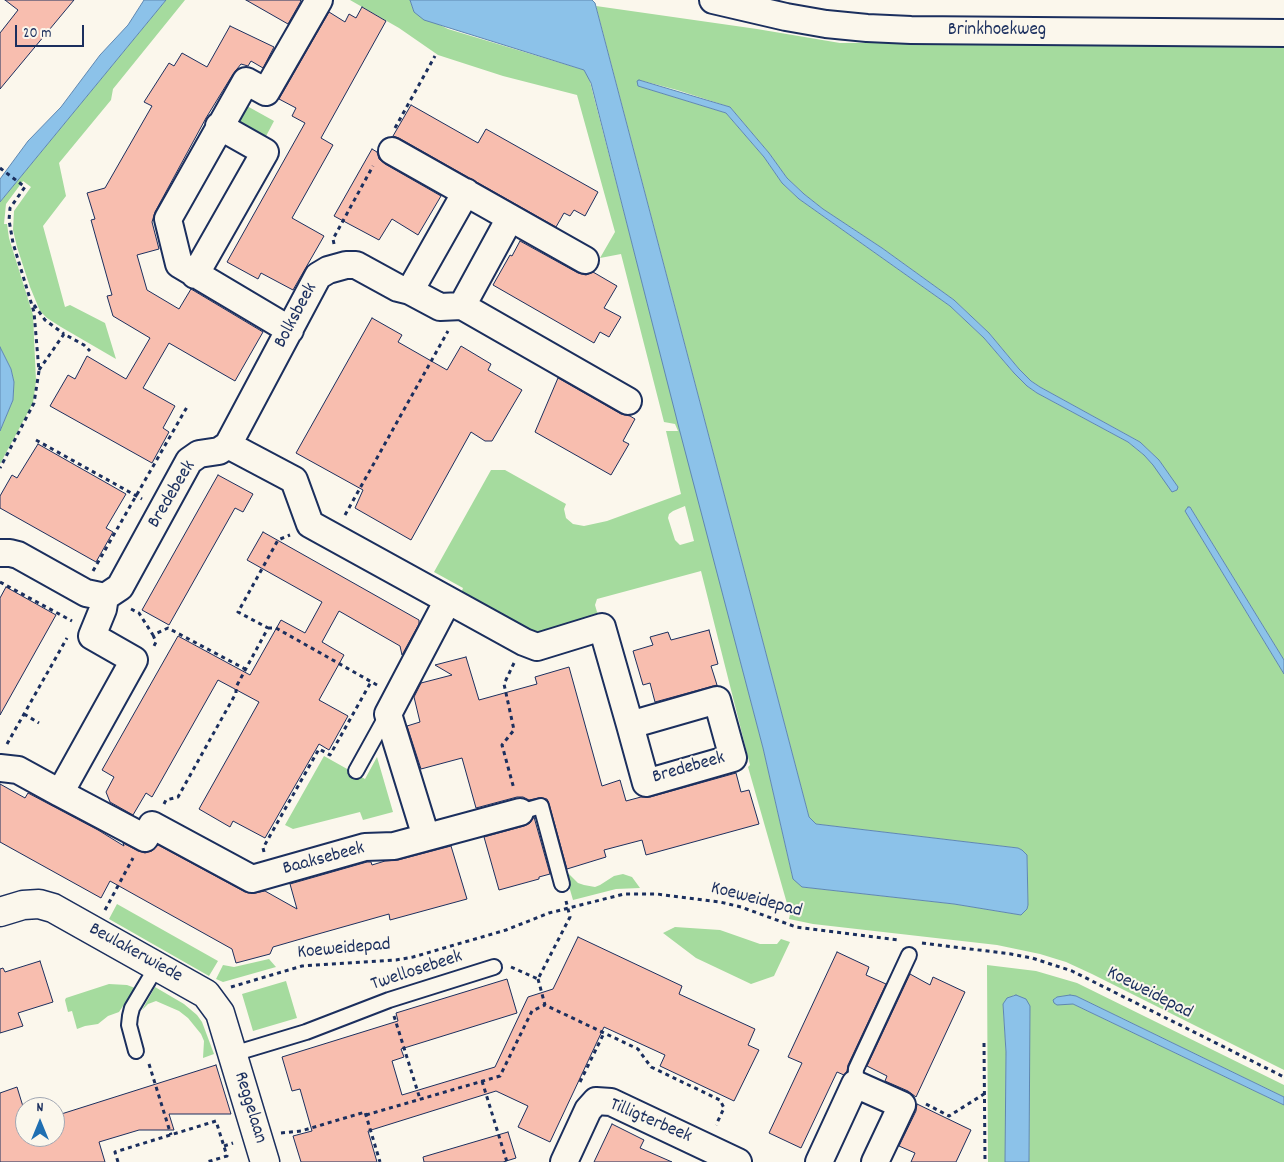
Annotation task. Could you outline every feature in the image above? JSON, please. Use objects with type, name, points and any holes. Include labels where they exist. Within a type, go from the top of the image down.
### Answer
[{"type":"street","points":[[290,330],[179,264],[168,219],[246,81],[266,92],[319,0]]},
{"type":"street","name":"Brinkhoekweg","points":[[713,0],[794,18],[867,28],[1284,33]]},
{"type":"street","points":[[195,274],[265,152],[219,126]]},
{"type":"street","points":[[392,152],[585,260]]},
{"type":"street","points":[[410,291],[466,192]]},
{"type":"street","points":[[462,306],[510,218]]},
{"type":"street","name":"Bolksbeek","points":[[228,445],[318,276],[328,270],[346,264],[356,265],[398,288],[410,291],[440,307],[462,306],[628,401]]},
{"type":"street","points":[[228,445],[294,480],[310,524],[524,642],[537,647],[602,627],[630,725]]},
{"type":"street","name":"Bredebeek","points":[[94,594],[120,586],[190,461],[199,454],[219,451],[228,445]]},
{"type":"street","points":[[0,553],[18,555],[94,594],[103,609],[83,630],[134,660],[60,793],[2,759]]},
{"type":"street","points":[[426,837],[388,714],[448,600]]},
{"type":"street","name":"Baaksebeek","points":[[60,793],[252,879],[365,847],[394,846],[520,812]]},
{"type":"street","name":"Beulakerwiede","points":[[0,912],[23,905],[39,904],[53,908],[206,994],[220,1013],[233,1054]]},
{"type":"street","name":"Reggelaan","points":[[233,1054],[265,1162]]},
{"type":"street","points":[[819,1162],[856,1084],[902,1105],[875,1162]]},
{"type":"street","name":"Tilligterbeek","points":[[564,1162],[588,1110],[596,1100],[610,1102],[738,1162]]},
{"type":"lane","points":[[356,771],[388,714]]},
{"type":"lane","points":[[520,812],[541,806],[562,884]]},
{"type":"lane","points":[[856,1084],[856,1069],[909,956]]},
{"type":"lane","points":[[142,1054],[129,1025],[130,1016],[132,1008],[157,966]]},
{"type":"lane","name":"Twellosebeek","points":[[233,1054],[306,1032],[389,1000],[494,967]]},
{"type":"path","points":[[0,168],[25,187],[10,208],[10,226],[13,243],[32,303],[39,371],[34,403],[0,468]]},
{"type":"path","points":[[32,303],[44,320],[84,345],[90,351]]},
{"type":"path","points":[[333,537],[462,306]]},
{"type":"path","points":[[39,371],[64,334]]},
{"type":"path","points":[[187,406],[136,496],[94,594],[139,613],[153,635],[168,628],[245,669]]},
{"type":"path","points":[[36,440],[136,496]]},
{"type":"path","points":[[270,874],[263,848],[319,749],[330,755],[371,682],[276,628],[268,628],[238,612],[278,540],[310,524]]},
{"type":"path","points":[[0,582],[83,630],[24,714],[2,759]]},
{"type":"path","points":[[93,931],[166,800],[178,797],[236,694],[236,687],[268,628]]},
{"type":"path","points":[[520,812],[502,745],[514,730],[504,684],[524,642]]},
{"type":"path","points":[[24,714],[39,723]]},
{"type":"path","name":"Koeweidepad","points":[[206,994],[302,966],[396,960],[412,957],[506,930],[549,913],[624,894],[657,894],[732,904],[796,927],[906,941]]},
{"type":"path","points":[[545,1006],[538,979],[570,917],[568,908]]},
{"type":"path","name":"Koeweidepad","points":[[915,942],[1011,954],[1032,958],[1072,971],[1284,1077]]},
{"type":"path","points":[[494,967],[508,965],[538,979]]},
{"type":"path","points":[[389,1000],[420,1099]]},
{"type":"path","points":[[366,1115],[500,1076],[532,1011],[545,1006],[638,1049],[651,1067],[720,1100],[724,1108],[706,1147]]},
{"type":"path","points":[[984,1043],[985,1162]]},
{"type":"path","points":[[142,1054],[171,1135]]},
{"type":"path","points":[[482,1081],[507,1162]]},
{"type":"path","points":[[902,1105],[918,1100],[949,1116],[984,1094]]},
{"type":"path","points":[[258,1136],[301,1130],[365,1112],[380,1162]]},
{"type":"path","points":[[118,1162],[115,1152],[216,1121],[227,1156],[207,1162]]},
{"type":"green space","points":[[166,0],[185,0],[113,89],[111,100],[59,163],[66,196],[43,226],[65,307],[70,305],[105,323],[116,359],[61,327],[40,311],[30,287],[13,230],[14,211],[31,187],[23,181],[6,204],[4,224],[7,224],[9,238],[33,315],[36,381],[33,403],[0,464],[0,431],[13,400],[14,382],[11,369],[0,347],[0,202]]},
{"type":"green space","points":[[350,0],[410,0],[414,12],[448,29],[584,70],[589,78],[763,748],[792,875],[802,887],[954,904],[1021,915],[1028,905],[1027,855],[1018,848],[816,824],[809,817],[596,6],[840,43],[1023,42],[1284,45],[1284,660],[1190,507],[1185,511],[1284,674],[1284,1070],[1092,974],[1066,962],[1040,954],[997,945],[813,924],[789,919],[790,914],[748,767],[750,765],[701,571],[597,599],[595,605],[597,612],[602,617],[534,635],[460,596],[463,588],[434,572],[491,470],[505,470],[566,504],[564,509],[566,518],[573,524],[584,526],[607,521],[681,494],[666,431],[678,431],[675,424],[664,422],[621,254],[600,258],[615,232],[577,95],[503,76],[438,55],[399,28]],"holes":[[[639,80],[730,107],[769,153],[787,178],[804,194],[954,300],[989,333],[1031,381],[1140,442],[1159,460],[1177,487],[1128,442],[1027,386],[984,338],[950,306],[799,199],[782,183],[764,157],[726,113],[638,86]],[[685,506],[694,541],[680,545],[675,540],[668,518],[669,514],[673,511]]]},
{"type":"green space","points":[[247,106],[274,121],[264,140],[237,124]]},
{"type":"green space","points":[[324,756],[365,779],[377,757],[393,812],[363,820],[360,812],[293,829],[285,825]]},
{"type":"green space","points":[[564,869],[578,883],[584,885],[595,887],[614,876],[623,874],[632,877],[640,888],[616,889],[573,900]]},
{"type":"green space","points":[[117,904],[218,961],[209,976],[109,919]]},
{"type":"green space","points":[[675,927],[720,930],[760,944],[777,944],[781,939],[790,942],[774,976],[751,984],[696,958],[663,933]]},
{"type":"green space","points":[[269,959],[276,967],[223,982],[216,979],[223,965],[234,967]]},
{"type":"green space","points":[[987,965],[1036,971],[1077,983],[1284,1085],[1284,1097],[1076,996],[1055,998],[1066,1004],[1073,1004],[1284,1105],[1284,1162],[1029,1162],[1030,1006],[1014,995],[1003,1004],[1006,1052],[1005,1162],[988,1162]]},
{"type":"green space","points":[[286,981],[297,1018],[253,1031],[242,994]]},
{"type":"green space","points":[[109,984],[127,985],[135,988],[119,1012],[108,1016],[98,1024],[77,1029],[72,1011],[68,1012],[66,998]]},
{"type":"green space","points":[[155,987],[184,1004],[197,1015],[202,1022],[214,1054],[203,1058],[204,1041],[201,1034],[188,1018],[179,1011],[156,1001],[148,1004],[142,1010]]},
{"type":"water","points":[[144,0],[166,0],[0,202],[0,179],[28,141],[61,107],[100,55],[128,25]]},
{"type":"water","points":[[410,0],[592,0],[595,3],[809,817],[816,824],[1018,848],[1027,855],[1028,905],[1021,915],[954,904],[802,887],[793,879],[763,748],[591,83],[584,70],[424,20],[414,12]]},
{"type":"water","points":[[639,80],[730,107],[769,153],[787,178],[804,194],[954,300],[989,333],[1031,381],[1140,442],[1159,460],[1178,487],[1177,490],[1172,492],[1153,465],[1128,442],[1027,386],[984,338],[950,306],[799,199],[782,183],[764,157],[726,113],[638,86],[637,81]]},
{"type":"water","points":[[0,347],[11,369],[14,382],[13,400],[0,431]]},
{"type":"water","points":[[1190,507],[1284,660],[1284,674],[1185,511]]},
{"type":"water","points":[[1016,995],[1026,999],[1030,1006],[1029,1162],[1005,1162],[1006,1052],[1003,1004],[1007,998]]},
{"type":"water","points":[[1076,996],[1284,1097],[1284,1105],[1073,1004],[1057,1005],[1054,1003],[1053,1000],[1057,997]]},
{"type":"building","points":[[5,0],[74,0],[0,89],[0,33],[18,10]]},
{"type":"building","points":[[246,0],[300,0],[301,1],[288,24]]},
{"type":"building","points":[[362,7],[386,21],[321,138],[333,145],[292,218],[324,236],[293,290],[261,273],[258,279],[227,262],[305,123],[292,116],[296,108],[279,99],[329,12],[345,22],[349,14],[356,18]]},
{"type":"building","points":[[230,26],[274,47],[263,68],[251,61],[248,66],[241,64],[233,74],[206,118],[155,212],[152,222],[159,249],[137,255],[147,290],[179,309],[191,289],[263,332],[235,381],[169,343],[143,388],[175,406],[163,428],[169,432],[152,463],[50,406],[68,375],[75,379],[87,356],[126,379],[150,338],[113,316],[107,296],[112,295],[91,220],[95,219],[87,193],[105,188],[152,106],[144,102],[169,63],[174,66],[182,53],[207,67]]},
{"type":"building","points":[[411,105],[478,143],[486,129],[598,192],[585,216],[574,210],[570,216],[564,213],[556,227],[393,136]]},
{"type":"building","points":[[372,149],[377,152],[379,159],[385,164],[441,196],[418,235],[392,219],[379,240],[334,216]]},
{"type":"building","points":[[520,241],[578,273],[586,275],[593,272],[617,286],[604,308],[621,317],[609,337],[600,332],[594,343],[493,285]]},
{"type":"building","points":[[372,318],[402,335],[398,342],[447,370],[461,346],[491,364],[488,370],[522,390],[492,441],[485,441],[471,432],[411,540],[355,508],[363,490],[296,453]]},
{"type":"building","points":[[558,378],[621,414],[635,419],[623,441],[629,444],[611,475],[535,432]]},
{"type":"building","points":[[38,444],[126,494],[106,528],[113,532],[96,562],[0,508],[0,496],[12,475],[17,478]]},
{"type":"building","points":[[218,475],[253,494],[243,512],[235,508],[169,625],[142,610]]},
{"type":"building","points":[[263,532],[419,620],[419,624],[402,655],[400,646],[339,611],[322,642],[344,655],[319,700],[348,716],[329,750],[319,744],[265,838],[233,821],[230,827],[199,809],[259,702],[218,680],[152,797],[146,793],[133,815],[110,802],[106,792],[114,777],[102,770],[178,636],[250,675],[281,620],[305,633],[322,602],[247,560]]},
{"type":"building","points":[[6,587],[56,615],[0,715],[0,598]]},
{"type":"building","points":[[709,630],[718,664],[711,666],[717,685],[655,702],[650,683],[643,685],[633,651],[653,645],[650,637],[668,632],[671,640]]},
{"type":"building","points":[[466,657],[479,700],[537,684],[535,677],[569,667],[602,786],[620,780],[626,801],[650,797],[736,773],[741,792],[749,790],[759,824],[646,855],[642,840],[604,850],[606,857],[567,869],[547,799],[529,800],[517,797],[476,808],[462,758],[421,769],[407,726],[420,722],[414,697],[421,683],[452,675],[435,665]]},
{"type":"building","points":[[0,784],[25,798],[28,793],[124,846],[123,843],[145,853],[152,851],[158,845],[245,892],[265,891],[297,909],[290,884],[367,862],[371,862],[372,865],[451,846],[467,899],[390,920],[389,914],[273,947],[270,954],[236,963],[232,949],[110,881],[101,898],[0,842]]},
{"type":"building","points":[[534,817],[550,874],[499,890],[484,837],[524,826],[530,823]]},
{"type":"building","points":[[578,937],[682,986],[679,994],[755,1029],[748,1045],[759,1050],[734,1101],[660,1066],[665,1055],[604,1027],[550,1142],[518,1127],[528,1106],[496,1091],[368,1131],[377,1162],[301,1162],[293,1136],[312,1131],[300,1089],[292,1091],[282,1057],[398,1021],[396,1013],[507,979],[517,1013],[401,1049],[404,1057],[392,1061],[402,1095],[495,1067],[528,997],[553,989]]},
{"type":"building","points":[[837,952],[869,967],[866,975],[886,984],[848,1065],[847,1071],[844,1075],[837,1072],[801,1148],[769,1133],[802,1063],[788,1057]]},
{"type":"building","points":[[40,961],[53,1002],[18,1013],[23,1026],[0,1033],[0,969],[3,968],[5,972]]},
{"type":"building","points":[[910,974],[930,985],[933,977],[965,992],[916,1097],[908,1091],[885,1081],[887,1076],[867,1066]]},
{"type":"building","points":[[216,1065],[231,1114],[169,1114],[174,1130],[139,1130],[99,1142],[105,1162],[0,1162],[0,1093],[17,1087],[20,1097],[15,1097],[15,1147],[65,1147],[65,1113]]},
{"type":"building","points":[[917,1104],[971,1130],[956,1162],[911,1162],[915,1153],[899,1146],[916,1111]]},
{"type":"building","points":[[612,1124],[644,1140],[640,1148],[672,1162],[594,1162]]},
{"type":"building","points":[[508,1132],[516,1158],[503,1162],[424,1162],[423,1157]]}]
